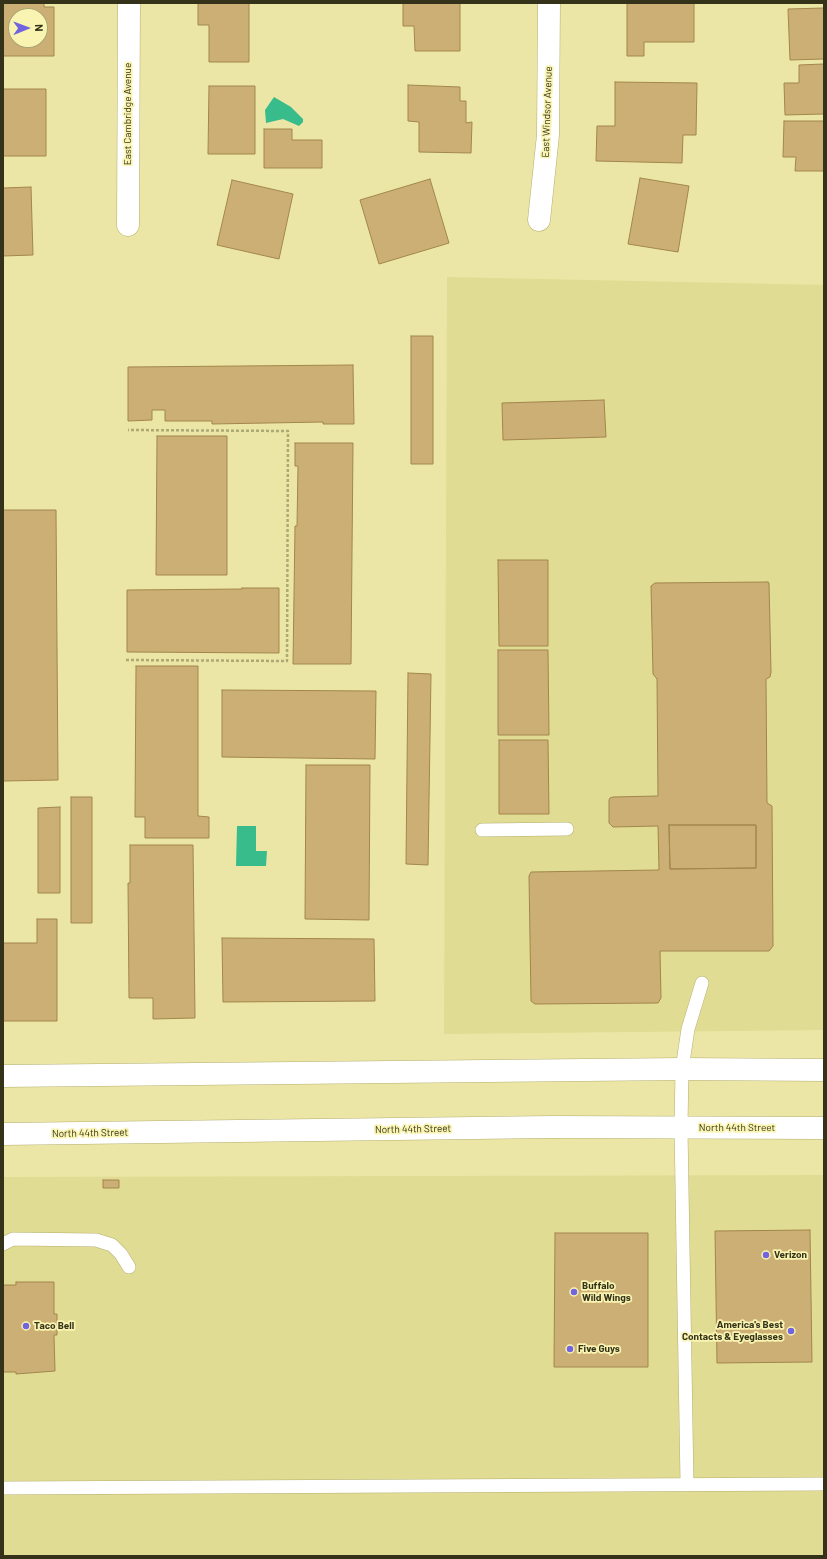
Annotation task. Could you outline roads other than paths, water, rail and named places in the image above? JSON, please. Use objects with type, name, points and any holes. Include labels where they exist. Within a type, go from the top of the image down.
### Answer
[{"type":"main road","name":"East Cambridge Avenue","points":[[128,225],[129,3]]},
{"type":"main road","name":"East Windsor Avenue","points":[[539,220],[548,135],[549,3]]},
{"type":"main road","points":[[3,1076],[682,1069],[824,1070]]},
{"type":"main road","name":"North 44th Street","points":[[3,1134],[552,1127],[824,1128]]},
{"type":"lane","points":[[482,830],[568,829]]},
{"type":"lane","points":[[687,1484],[682,1069],[688,1029],[702,983]]},
{"type":"lane","points":[[3,1244],[13,1239],[96,1240],[112,1245],[121,1254],[129,1267]]},
{"type":"lane","points":[[3,1488],[824,1484]]},
{"type":"place","name":"Verizon","points":[[766,1255]]},
{"type":"place","name":"Buffalo Wild Wings","points":[[574,1292]]},
{"type":"place","name":"Taco Bell","points":[[26,1326]]},
{"type":"place","name":"America's Best Contacts & Eyeglasses","points":[[791,1331]]},
{"type":"place","name":"Five Guys","points":[[570,1349]]}]
